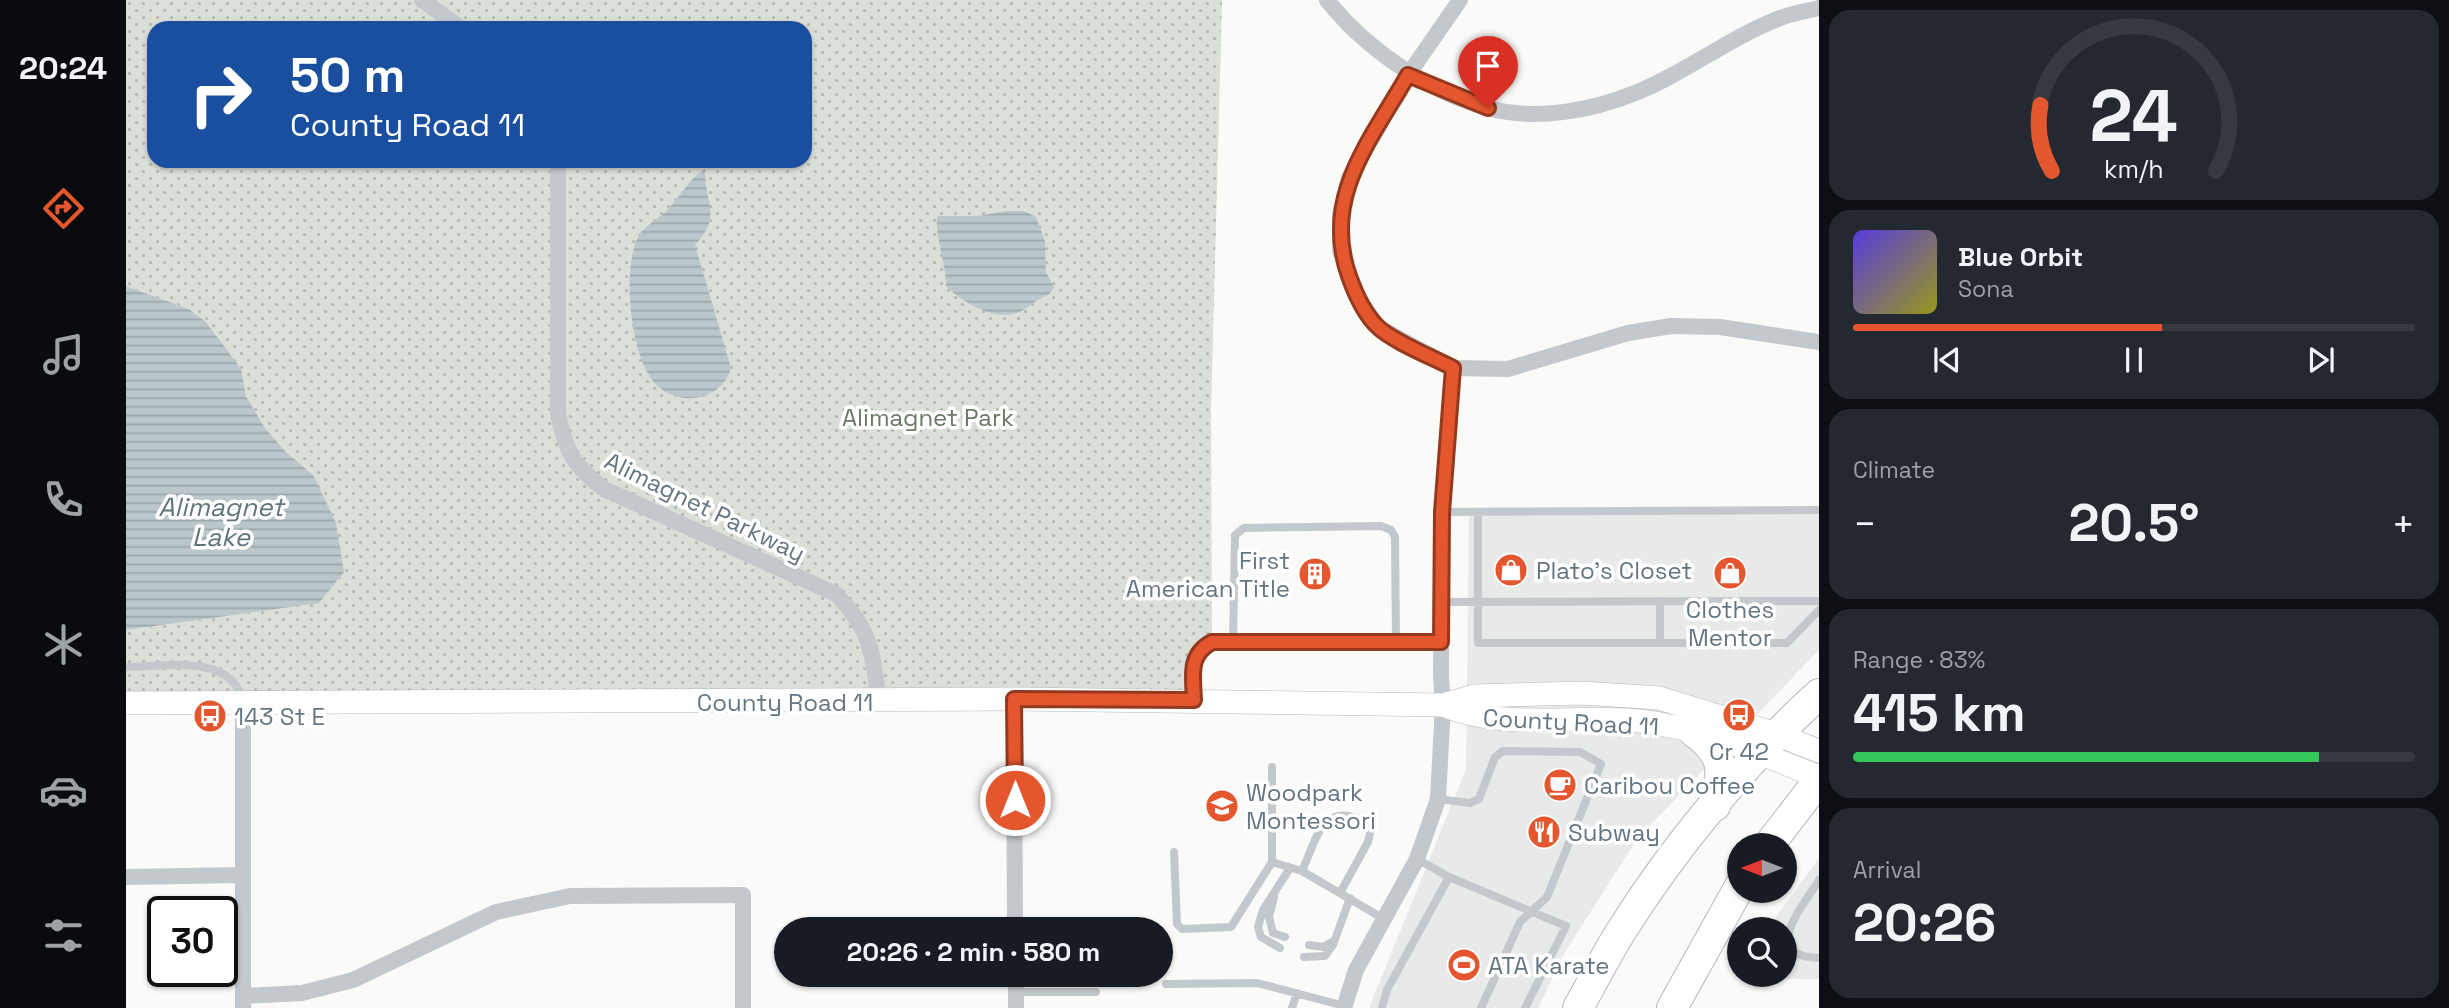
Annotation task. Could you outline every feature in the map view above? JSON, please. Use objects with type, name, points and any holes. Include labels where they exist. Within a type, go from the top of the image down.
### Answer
[{"type":"highway","points":[[1578,1008],[1620,932],[1689,837],[1768,743],[1819,694]]},
{"type":"highway","points":[[1694,732],[1709,743],[1717,755],[1722,781],[1716,806]]},
{"type":"highway","points":[[1778,833],[1819,778]]},
{"type":"highway","points":[[1672,1008],[1731,903]]},
{"type":"street","points":[[422,0],[451,21]]},
{"type":"street","points":[[1326,0],[1341,18],[1408,75],[1488,108],[1534,114],[1575,111],[1635,93],[1783,17],[1819,8]]},
{"type":"street","points":[[1460,0],[1408,75],[1349,178],[1340,214],[1340,251],[1355,293],[1378,327],[1453,368],[1508,369],[1628,333],[1671,326],[1720,327],[1819,342]]},
{"type":"street","name":"Alimagnet Parkway","points":[[558,168],[558,414],[565,448],[582,472],[604,489],[836,594],[857,615],[869,640],[879,702]]},
{"type":"street","points":[[1345,1007],[1356,970],[1417,859],[1438,799],[1443,705],[1442,512],[1453,368]]},
{"type":"street","name":"County Road 11","points":[[126,703],[879,702],[1014,699],[1443,705],[1474,696],[1568,693],[1659,698],[1768,743],[1819,778]]},
{"type":"street","points":[[1014,699],[1015,917]]},
{"type":"street","points":[[243,703],[243,1002],[302,993],[353,981],[496,912],[570,896],[743,895],[743,1008]]},
{"type":"street","name":"County Road 11","points":[[1443,705],[1471,717],[1640,721],[1819,751]]},
{"type":"street","points":[[126,877],[243,875]]},
{"type":"lane","points":[[1442,512],[1819,510]]},
{"type":"lane","points":[[1478,512],[1478,643],[1787,643],[1819,610]]},
{"type":"lane","points":[[1233,642],[1236,535],[1244,528],[1381,526],[1391,530],[1395,537],[1396,640]]},
{"type":"lane","points":[[1660,601],[1660,643]]},
{"type":"lane","points":[[1441,602],[1819,601]]},
{"type":"lane","points":[[1194,700],[1194,657],[1199,649],[1212,642],[1441,642]]},
{"type":"lane","points":[[126,667],[215,668],[239,686],[243,703]]},
{"type":"lane","points":[[1438,799],[1470,803],[1479,799],[1495,757],[1503,751],[1580,752],[1601,764],[1547,897],[1520,922],[1481,1008]]},
{"type":"lane","points":[[1174,852],[1177,924],[1182,929],[1231,927],[1272,862],[1272,768]]},
{"type":"lane","points":[[1302,872],[1319,832],[1333,816],[1341,813],[1366,822],[1371,829],[1368,842],[1340,892]]},
{"type":"lane","points":[[1417,859],[1449,877],[1566,926],[1525,1008]]},
{"type":"lane","points":[[1272,862],[1302,872],[1384,919]]},
{"type":"lane","points":[[1280,948],[1266,941],[1258,932],[1263,910],[1290,868]]},
{"type":"lane","points":[[1382,1008],[1387,990],[1449,877]]},
{"type":"lane","points":[[1819,880],[1789,930],[1788,944],[1792,953],[1799,958],[1819,958]]},
{"type":"lane","points":[[1275,891],[1269,924],[1273,933],[1285,937]]},
{"type":"lane","points":[[1304,957],[1325,956],[1335,939],[1350,898]]},
{"type":"lane","points":[[1309,945],[1323,947],[1335,939]]},
{"type":"lane","points":[[1173,984],[1257,983],[1345,1007]]},
{"type":"lane","points":[[1016,1000],[1096,992]]},
{"type":"lane","points":[[1292,1008],[1297,993]]},
{"type":"shaded area","points":[[1819,512],[1819,650],[1637,839],[1565,952],[1538,1008],[1369,1008],[1466,769],[1469,514]]},
{"type":"shaded area","points":[[1819,858],[1819,979],[1797,979],[1797,917],[1776,917],[1786,903],[1797,903],[1797,888]]},
{"type":"green space","name":"Alimagnet Park","points":[[126,0],[1222,0],[1211,409],[1212,642],[1194,657],[1194,700],[126,703],[126,630],[279,608],[313,475],[286,452],[265,428],[246,396],[240,369],[206,322],[189,309],[126,286]]},
{"type":"water","points":[[705,169],[710,217],[708,226],[695,245],[731,368],[726,379],[709,394],[686,398],[664,391],[646,369],[634,333],[630,269],[633,251],[641,233],[674,203],[690,182]]},
{"type":"water","points":[[1024,211],[1036,217],[1045,242],[1046,272],[1054,288],[1048,295],[1023,310],[1000,314],[979,309],[946,286],[937,216],[978,216]]},
{"type":"water","name":"Alimagnet Lake","points":[[126,286],[189,309],[206,322],[241,369],[246,396],[265,428],[286,452],[313,475],[336,523],[344,572],[319,603],[126,630]]},
{"type":"place","name":"Plato's Closet","points":[[1511,570]]},
{"type":"place","name":"Clothes Mentor","points":[[1730,573]]},
{"type":"place","name":"First American Title","points":[[1315,574]]},
{"type":"place","name":"Cr 42","points":[[1739,715]]},
{"type":"place","name":"143 St E","points":[[210,716]]},
{"type":"place","name":"Caribou Coffee","points":[[1560,785]]},
{"type":"place","name":"Woodpark Montessori","points":[[1222,806]]},
{"type":"place","name":"Subway","points":[[1544,832]]},
{"type":"place","name":"ATA Karate","points":[[1464,965]]},
{"type":"route","points":[[1015,800],[1014,699],[1194,700],[1194,657],[1199,649],[1212,642],[1441,642],[1442,512],[1453,368],[1378,327],[1355,293],[1340,251],[1340,214],[1349,178],[1408,75],[1488,108]]}]
